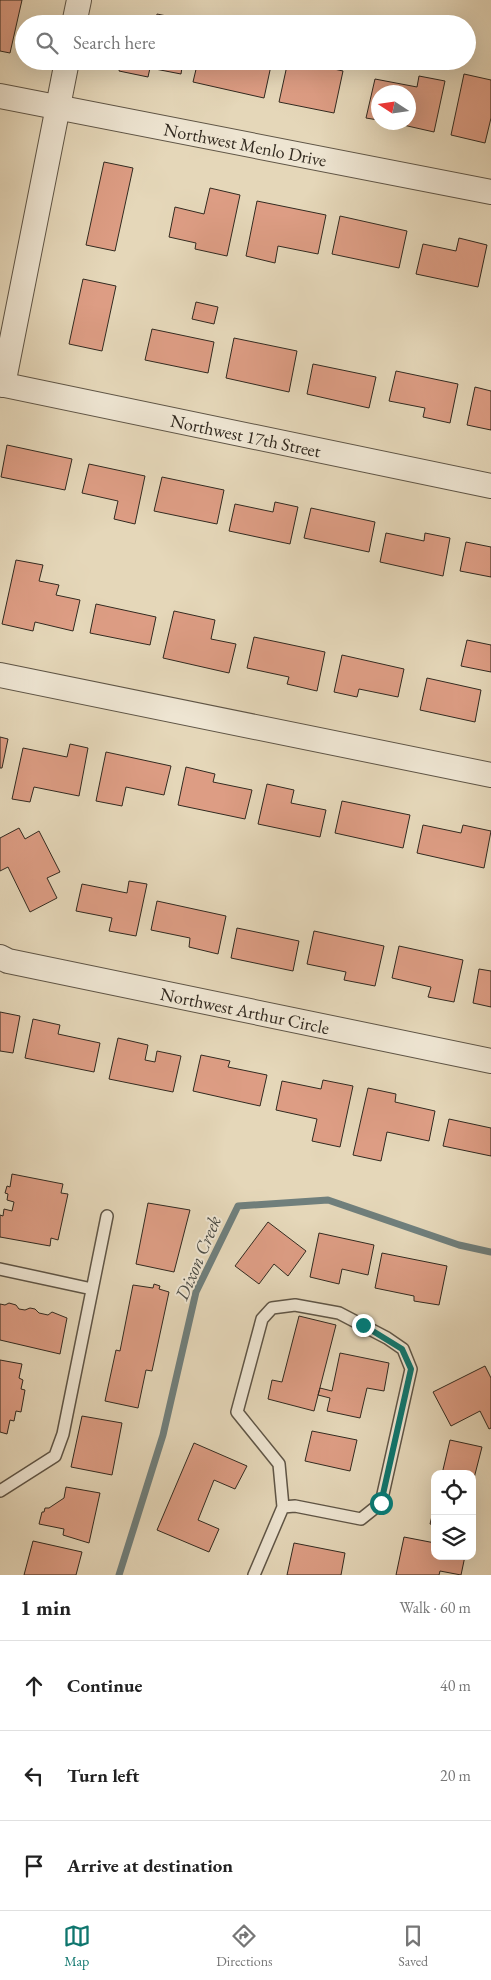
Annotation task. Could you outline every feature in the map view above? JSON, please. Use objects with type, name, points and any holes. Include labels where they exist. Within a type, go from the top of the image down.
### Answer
[{"type":"street","points":[[76,15],[79,0]]},
{"type":"street","points":[[1,384],[65,70]]},
{"type":"street","name":"Northwest Menlo Drive","points":[[0,96],[491,192]]},
{"type":"street","name":"Northwest 17th Street","points":[[1,384],[491,486]]},
{"type":"street","points":[[0,675],[491,775]]},
{"type":"street","name":"Northwest Arthur Circle","points":[[0,957],[8,961],[491,1061]]},
{"type":"lane","points":[[0,1491],[55,1456],[63,1434],[107,1216]]},
{"type":"lane","points":[[0,1270],[92,1289]]},
{"type":"lane","points":[[254,1575],[283,1507],[279,1464],[237,1412],[262,1319],[272,1308],[294,1305],[339,1313],[387,1338],[402,1349],[411,1369],[381,1503],[360,1519],[295,1506],[283,1507]]},
{"type":"building","points":[[0,0],[22,0],[19,15],[15,15],[15,31],[10,53],[0,51]]},
{"type":"building","points":[[119,70],[150,70],[148,77]]},
{"type":"building","points":[[160,70],[182,70],[181,74]]},
{"type":"building","points":[[196,70],[270,70],[264,98],[193,82]]},
{"type":"building","points":[[286,70],[343,71],[334,113],[279,102]]},
{"type":"building","points":[[464,74],[491,80],[491,118],[485,143],[451,135]]},
{"type":"building","points":[[419,76],[445,81],[434,132],[416,128]]},
{"type":"building","points":[[375,79],[406,85],[374,85]]},
{"type":"building","points":[[371,96],[371,119],[366,118]]},
{"type":"building","points":[[104,162],[133,168],[115,251],[86,245]]},
{"type":"building","points":[[210,188],[240,195],[227,256],[195,249],[196,243],[169,237],[175,207],[204,214]]},
{"type":"building","points":[[257,201],[326,215],[318,254],[278,246],[275,263],[246,256]]},
{"type":"building","points":[[340,216],[407,231],[399,268],[332,254]]},
{"type":"building","points":[[459,238],[487,245],[478,287],[416,274],[423,244],[456,251]]},
{"type":"building","points":[[83,279],[116,286],[102,351],[69,344]]},
{"type":"building","points":[[196,302],[218,307],[214,324],[192,319]]},
{"type":"building","points":[[152,329],[214,342],[208,373],[145,360]]},
{"type":"building","points":[[234,338],[297,351],[289,392],[226,378]]},
{"type":"building","points":[[313,364],[376,377],[369,408],[307,394]]},
{"type":"building","points":[[396,371],[458,384],[450,423],[423,417],[425,408],[389,401]]},
{"type":"building","points":[[475,387],[491,391],[491,430],[467,425]]},
{"type":"building","points":[[7,445],[72,459],[65,490],[1,477]]},
{"type":"building","points":[[89,464],[145,476],[135,524],[114,519],[118,501],[82,493]]},
{"type":"building","points":[[162,477],[224,490],[217,524],[154,511]]},
{"type":"building","points":[[275,502],[298,507],[290,544],[229,531],[235,504],[273,512]]},
{"type":"building","points":[[311,508],[375,522],[369,552],[304,538]]},
{"type":"building","points":[[386,533],[424,541],[425,533],[450,538],[443,576],[380,562]]},
{"type":"building","points":[[466,542],[491,547],[491,577],[460,571]]},
{"type":"building","points":[[16,560],[43,565],[39,581],[59,585],[56,595],[80,600],[73,631],[35,622],[33,631],[2,624]]},
{"type":"building","points":[[96,604],[156,617],[150,645],[90,633]]},
{"type":"building","points":[[174,611],[215,620],[211,639],[236,644],[229,673],[163,658]]},
{"type":"building","points":[[254,637],[325,652],[317,691],[287,684],[289,677],[247,668]]},
{"type":"building","points":[[467,640],[491,645],[491,672],[461,666]]},
{"type":"building","points":[[342,655],[404,669],[398,697],[359,689],[357,697],[334,692]]},
{"type":"building","points":[[427,678],[481,690],[475,722],[420,710]]},
{"type":"building","points":[[0,737],[8,739],[2,768],[0,768]]},
{"type":"building","points":[[70,744],[88,748],[79,796],[34,787],[30,802],[12,799],[23,748],[67,757]]},
{"type":"building","points":[[106,752],[171,766],[164,795],[126,787],[122,806],[96,801]]},
{"type":"building","points":[[186,767],[215,774],[213,782],[252,790],[245,819],[178,805]]},
{"type":"building","points":[[267,784],[294,790],[291,803],[326,810],[320,837],[258,824]]},
{"type":"building","points":[[342,801],[410,815],[403,848],[335,833]]},
{"type":"building","points":[[423,825],[461,833],[463,825],[491,831],[484,868],[417,853]]},
{"type":"building","points":[[19,828],[25,839],[39,831],[60,872],[47,878],[57,898],[30,912],[8,867],[0,871],[0,838]]},
{"type":"building","points":[[129,881],[147,884],[136,936],[109,931],[112,918],[76,911],[82,884],[127,893]]},
{"type":"building","points":[[157,901],[226,916],[218,954],[189,947],[190,938],[151,930]]},
{"type":"building","points":[[237,928],[299,941],[293,971],[231,958]]},
{"type":"building","points":[[314,931],[384,946],[375,986],[344,980],[346,972],[307,964]]},
{"type":"building","points":[[399,946],[463,960],[454,1002],[428,997],[431,987],[392,978]]},
{"type":"building","points":[[479,969],[491,971],[491,1007],[473,1003]]},
{"type":"building","points":[[0,1012],[20,1016],[13,1053],[0,1051]]},
{"type":"building","points":[[33,1019],[60,1025],[58,1034],[100,1043],[94,1072],[25,1058]]},
{"type":"building","points":[[118,1038],[148,1045],[145,1060],[155,1062],[157,1051],[181,1056],[173,1092],[109,1079]]},
{"type":"building","points":[[201,1055],[230,1061],[228,1067],[267,1075],[260,1106],[193,1091]]},
{"type":"building","points":[[323,1080],[353,1086],[340,1147],[312,1141],[317,1119],[276,1110],[282,1081],[321,1089]]},
{"type":"building","points":[[368,1088],[396,1094],[395,1102],[435,1111],[429,1141],[387,1132],[381,1161],[353,1155]]},
{"type":"building","points":[[449,1119],[491,1128],[491,1156],[443,1146]]},
{"type":"building","points":[[12,1174],[63,1184],[61,1193],[68,1194],[58,1240],[51,1238],[50,1246],[0,1237],[0,1215],[3,1216],[4,1209],[12,1211],[14,1202],[7,1200],[8,1194],[5,1193],[7,1186],[10,1187]]},
{"type":"building","points":[[148,1203],[190,1210],[174,1272],[136,1264]]},
{"type":"building","points":[[268,1222],[306,1251],[288,1276],[274,1264],[259,1284],[235,1266]]},
{"type":"building","points":[[319,1233],[374,1245],[368,1275],[342,1269],[339,1284],[310,1277]]},
{"type":"building","points":[[382,1253],[447,1266],[439,1305],[414,1301],[414,1296],[375,1288]]},
{"type":"building","points":[[154,1284],[160,1286],[159,1289],[169,1292],[152,1371],[146,1370],[138,1408],[105,1401],[116,1350],[120,1351],[133,1285],[153,1288]]},
{"type":"building","points":[[9,1303],[16,1305],[19,1309],[35,1309],[39,1313],[48,1315],[52,1312],[67,1318],[60,1354],[0,1340],[0,1304],[5,1305]]},
{"type":"building","points":[[299,1316],[336,1325],[314,1411],[268,1399],[272,1380],[282,1382]]},
{"type":"building","points":[[340,1353],[389,1363],[384,1391],[367,1388],[360,1418],[327,1411],[330,1398],[318,1395],[320,1388],[332,1391]]},
{"type":"building","points":[[0,1360],[22,1364],[19,1378],[23,1380],[21,1389],[25,1390],[21,1412],[16,1411],[14,1421],[10,1420],[7,1434],[0,1432]]},
{"type":"building","points":[[485,1366],[491,1378],[491,1428],[489,1429],[480,1411],[451,1426],[433,1392]]},
{"type":"building","points":[[82,1416],[122,1423],[112,1475],[71,1467]]},
{"type":"building","points":[[312,1431],[357,1440],[350,1471],[305,1461]]},
{"type":"building","points":[[450,1440],[482,1447],[476,1470],[443,1470]]},
{"type":"building","points":[[194,1443],[247,1466],[235,1489],[214,1480],[198,1520],[219,1529],[209,1552],[157,1530]]},
{"type":"building","points":[[66,1487],[100,1493],[89,1543],[63,1535],[64,1529],[39,1524],[45,1508],[49,1508],[64,1498]]},
{"type":"building","points":[[404,1537],[431,1542],[431,1560],[464,1560],[461,1575],[440,1571],[439,1575],[396,1575]]},
{"type":"building","points":[[33,1541],[82,1552],[76,1575],[24,1575]]},
{"type":"building","points":[[294,1543],[345,1553],[341,1575],[287,1575]]},
{"type":"waterway","name":"Dixon Creek","points":[[119,1575],[163,1435],[196,1292],[238,1206],[328,1200],[459,1245],[491,1252]]},
{"type":"route","points":[[363,1325],[387,1338],[402,1349],[411,1369],[381,1503]]}]
